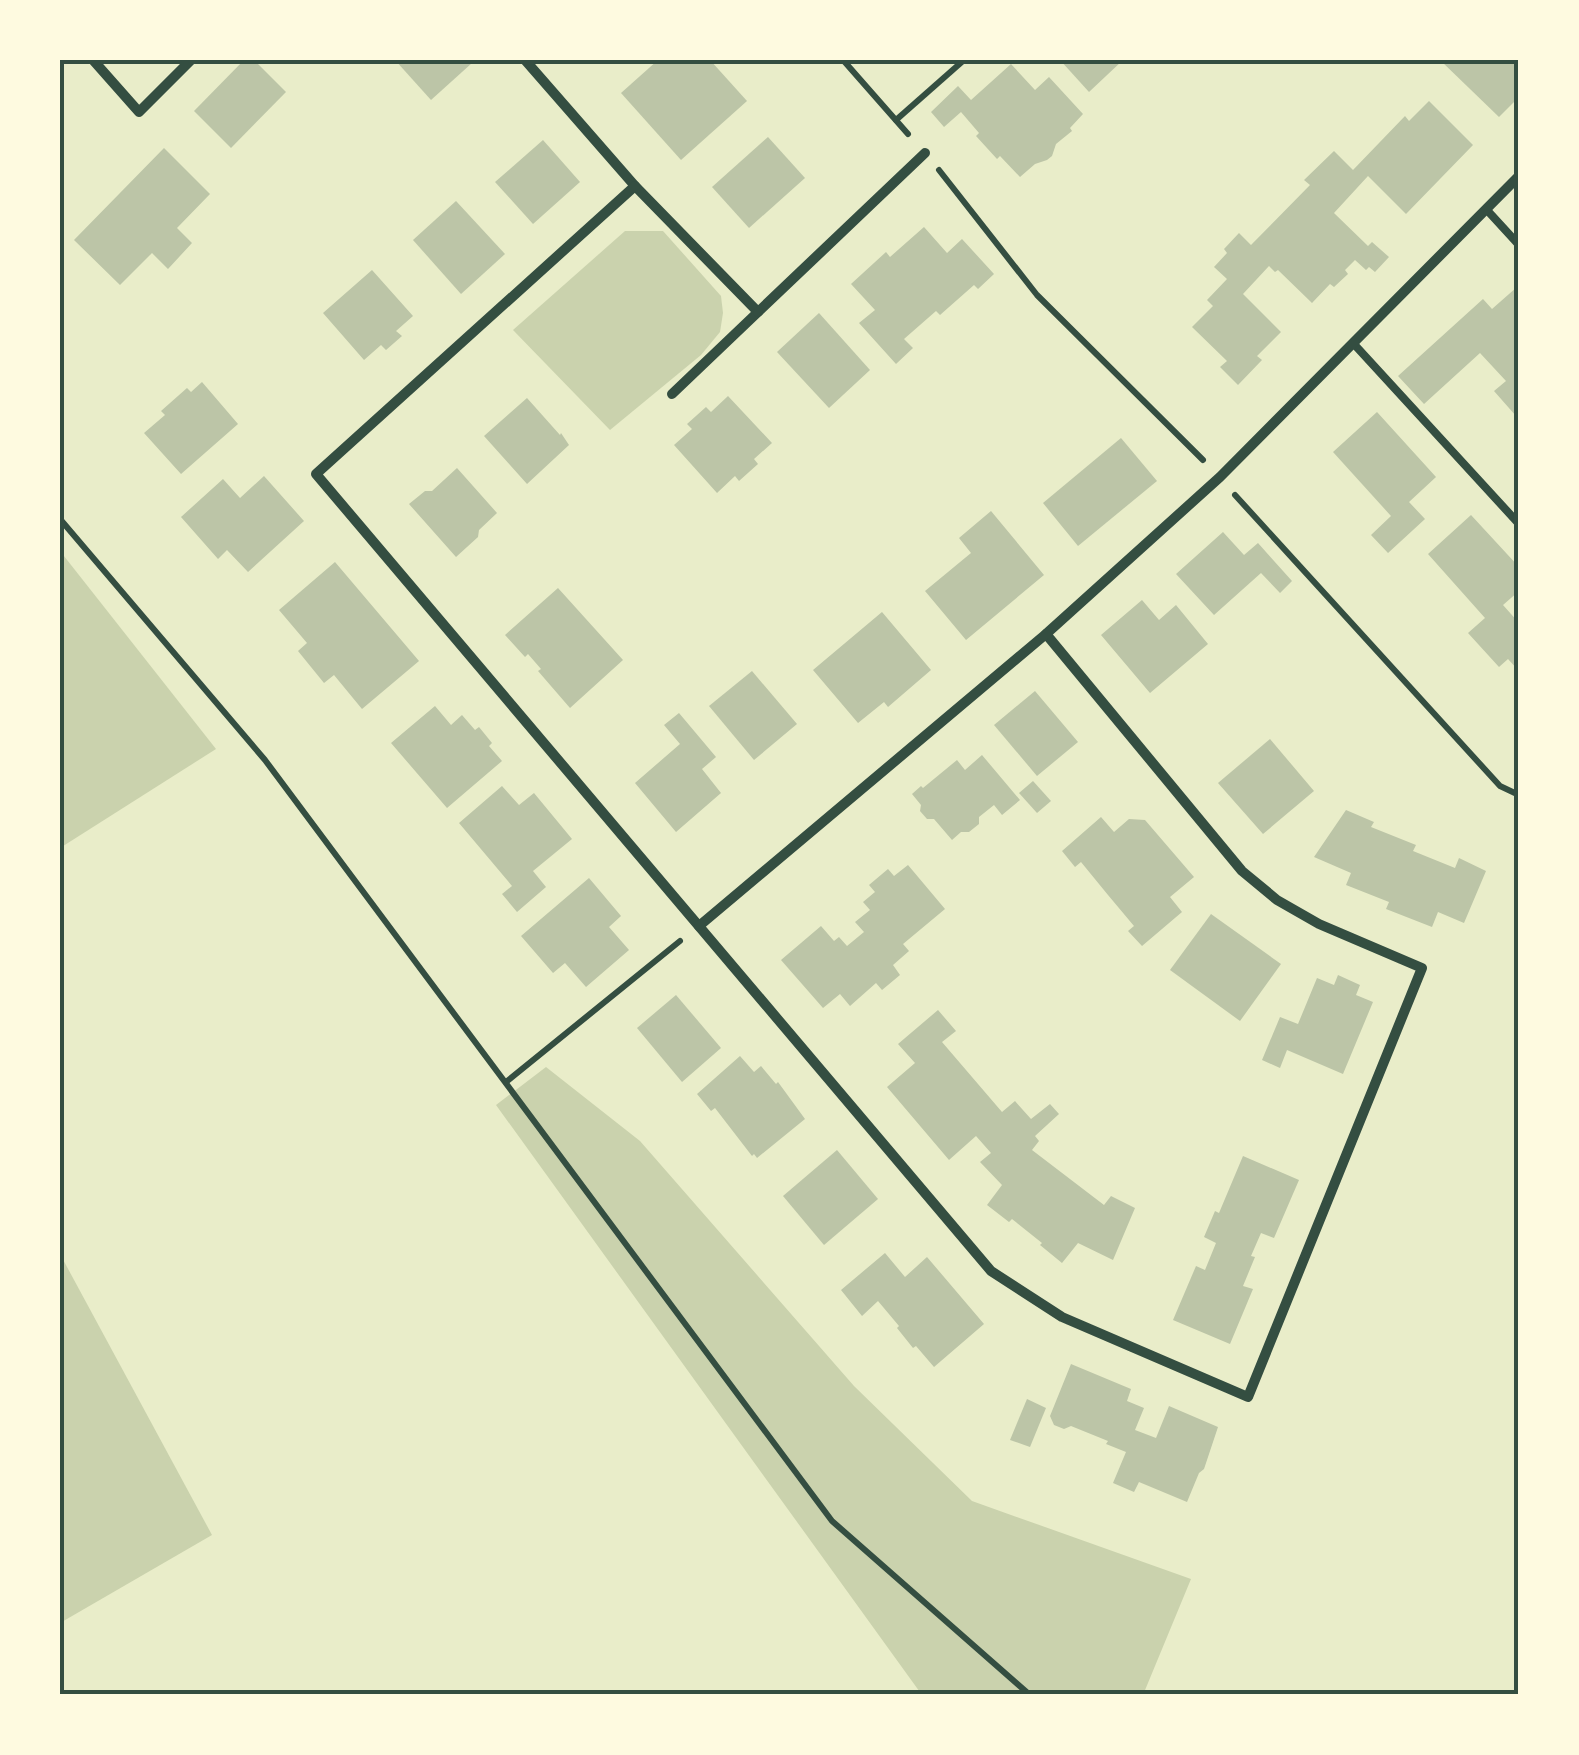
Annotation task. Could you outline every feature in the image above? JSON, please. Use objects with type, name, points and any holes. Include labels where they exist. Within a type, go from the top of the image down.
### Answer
[{"type":"street","points":[[93,60],[139,112],[191,60]]},
{"type":"street","points":[[525,60],[635,186],[758,312]]},
{"type":"street","points":[[672,394],[925,152]]},
{"type":"street","points":[[699,926],[1046,634],[1220,477],[1519,176]]},
{"type":"street","points":[[635,186],[316,474],[991,1271],[1062,1317],[1248,1397],[1422,968],[1319,924],[1278,900],[1242,871],[1046,634]]},
{"type":"lane","points":[[1486,209],[1519,245]]},
{"type":"lane","points":[[1354,342],[1519,524]]},
{"type":"path","points":[[843,60],[925,152],[1037,295],[1220,477],[1500,786],[1519,795]]},
{"type":"path","points":[[896,120],[964,60]]},
{"type":"path","points":[[60,519],[265,760],[832,1521],[1030,1695]]},
{"type":"path","points":[[506,1082],[699,926]]},
{"type":"green space","points":[[625,231],[663,231],[721,296],[723,313],[720,332],[701,355],[610,430],[513,330]]},
{"type":"green space","points":[[60,551],[216,749],[60,848]]},
{"type":"green space","points":[[546,1067],[640,1141],[854,1386],[972,1501],[1191,1579],[1143,1695],[922,1695],[496,1105]]},
{"type":"green space","points":[[60,1254],[212,1535],[60,1623]]},
{"type":"building","points":[[244,60],[254,60],[286,92],[231,148],[194,111]]},
{"type":"building","points":[[395,60],[470,60],[472,63],[431,100]]},
{"type":"building","points":[[658,60],[710,60],[747,101],[681,160],[621,93]]},
{"type":"building","points":[[1060,60],[1123,60],[1089,92]]},
{"type":"building","points":[[1440,60],[1519,60],[1519,97],[1499,117]]},
{"type":"building","points":[[1011,64],[1035,90],[1049,77],[1083,114],[1070,128],[1072,131],[1056,144],[1052,156],[1020,177],[976,136],[979,133],[961,112],[944,127],[931,112],[958,86],[971,100]]},
{"type":"building","points":[[1429,101],[1473,145],[1406,214],[1368,176],[1334,213],[1368,246],[1372,242],[1389,257],[1375,272],[1355,260],[1345,270],[1348,274],[1334,287],[1330,284],[1312,303],[1269,266],[1243,294],[1281,332],[1257,356],[1262,360],[1238,385],[1220,367],[1227,361],[1192,327],[1213,306],[1207,300],[1227,279],[1214,267],[1227,253],[1224,249],[1239,233],[1251,245],[1310,185],[1304,180],[1334,151],[1353,170],[1405,116],[1409,121]]},
{"type":"building","points":[[768,137],[805,178],[749,228],[712,187]]},
{"type":"building","points":[[543,140],[580,182],[533,224],[495,182]]},
{"type":"building","points":[[164,148],[210,194],[177,228],[192,243],[168,269],[152,253],[120,285],[74,240]]},
{"type":"building","points":[[456,201],[505,254],[461,294],[413,240]]},
{"type":"building","points":[[924,227],[947,253],[962,239],[994,274],[978,289],[974,285],[940,315],[936,311],[904,339],[913,348],[896,364],[859,323],[875,310],[851,284],[886,252],[890,257]]},
{"type":"building","points":[[372,270],[413,316],[396,331],[402,336],[386,350],[381,345],[364,360],[323,313]]},
{"type":"building","points":[[1517,287],[1519,413],[1516,416],[1494,391],[1506,381],[1480,353],[1424,404],[1398,376],[1483,299],[1492,309]]},
{"type":"building","points":[[819,313],[870,370],[829,408],[777,352]]},
{"type":"building","points":[[202,382],[238,424],[181,474],[144,433],[187,388],[191,392]]},
{"type":"building","points":[[728,396],[772,443],[754,459],[758,464],[739,481],[735,476],[717,493],[674,445],[692,429],[687,424],[706,407],[711,412]]},
{"type":"building","points":[[527,398],[569,445],[527,484],[484,436]]},
{"type":"building","points":[[1377,412],[1436,477],[1409,502],[1425,519],[1388,553],[1371,535],[1391,516],[1333,452]]},
{"type":"building","points":[[1121,438],[1157,481],[1078,546],[1043,503]]},
{"type":"building","points":[[457,468],[497,513],[456,557],[409,504],[425,491],[432,491]]},
{"type":"building","points":[[264,476],[304,521],[248,572],[227,550],[218,559],[181,517],[223,479],[240,498]]},
{"type":"building","points":[[991,511],[1044,575],[966,640],[925,591],[971,553],[959,538]]},
{"type":"building","points":[[1471,515],[1519,567],[1519,591],[1503,605],[1519,623],[1519,671],[1508,659],[1499,667],[1468,633],[1485,618],[1428,554]]},
{"type":"building","points":[[1223,532],[1244,555],[1258,543],[1292,581],[1280,593],[1261,573],[1214,615],[1176,574]]},
{"type":"building","points":[[335,562],[419,661],[362,709],[334,675],[324,683],[298,651],[307,643],[279,610]]},
{"type":"building","points":[[558,588],[623,660],[570,708],[528,654],[525,657],[505,635]]},
{"type":"building","points":[[1142,600],[1159,620],[1176,605],[1208,644],[1150,693],[1101,635]]},
{"type":"building","points":[[882,612],[931,670],[888,707],[884,702],[858,723],[813,670]]},
{"type":"building","points":[[752,671],[797,724],[754,760],[709,706]]},
{"type":"building","points":[[1035,691],[1078,742],[1037,776],[994,725]]},
{"type":"building","points":[[435,706],[451,725],[462,715],[475,730],[479,727],[502,761],[447,808],[391,743]]},
{"type":"building","points":[[679,713],[716,757],[702,769],[721,793],[676,832],[635,783],[680,744],[664,725]]},
{"type":"building","points":[[1270,739],[1314,791],[1263,834],[1218,783]]},
{"type":"building","points":[[982,755],[1020,800],[1002,815],[994,805],[979,817],[979,824],[952,840],[934,819],[927,819],[920,811],[921,805],[912,794],[957,760],[965,770]]},
{"type":"building","points":[[1033,781],[1051,801],[1037,813],[1019,793]]},
{"type":"building","points":[[502,786],[519,805],[534,793],[572,839],[533,871],[546,887],[517,912],[502,894],[512,886],[459,823]]},
{"type":"building","points":[[1346,810],[1374,822],[1371,827],[1416,845],[1413,851],[1455,868],[1459,858],[1486,871],[1464,923],[1438,912],[1432,927],[1386,909],[1389,902],[1346,885],[1351,873],[1314,857]]},
{"type":"building","points":[[1101,817],[1114,832],[1129,819],[1145,820],[1194,877],[1170,897],[1182,912],[1142,946],[1128,931],[1134,926],[1081,862],[1075,867],[1062,851]]},
{"type":"building","points":[[908,865],[945,909],[903,944],[909,951],[893,965],[900,975],[882,990],[876,983],[850,1006],[840,994],[823,1008],[781,960],[821,926],[834,941],[839,937],[847,946],[864,932],[855,922],[870,910],[863,902],[875,892],[869,885],[888,869],[894,876]]},
{"type":"building","points":[[589,878],[621,916],[609,927],[629,950],[586,987],[565,963],[553,973],[521,936]]},
{"type":"building","points":[[1211,914],[1281,964],[1240,1021],[1170,970]]},
{"type":"building","points":[[1338,975],[1360,985],[1356,995],[1373,1002],[1343,1074],[1287,1050],[1280,1068],[1262,1060],[1280,1017],[1298,1024],[1317,978],[1334,985]]},
{"type":"building","points":[[676,995],[721,1048],[682,1082],[637,1028]]},
{"type":"building","points":[[938,1010],[956,1031],[942,1042],[1002,1112],[1015,1101],[1031,1119],[1050,1104],[1059,1114],[1035,1136],[1039,1141],[1032,1150],[1104,1205],[1111,1196],[1135,1208],[1113,1260],[1078,1243],[1062,1263],[1012,1219],[1009,1222],[987,1205],[1002,1185],[980,1162],[991,1153],[976,1136],[949,1160],[887,1087],[915,1063],[898,1044]]},
{"type":"building","points":[[740,1056],[754,1072],[761,1066],[778,1082],[805,1119],[757,1158],[715,1108],[711,1111],[697,1094]]},
{"type":"building","points":[[837,1150],[878,1199],[824,1245],[783,1196]]},
{"type":"building","points":[[1243,1156],[1299,1180],[1274,1238],[1261,1233],[1251,1256],[1255,1257],[1243,1286],[1253,1289],[1230,1344],[1173,1320],[1196,1266],[1205,1270],[1216,1243],[1204,1237],[1215,1211],[1219,1213]]},
{"type":"building","points":[[885,1253],[905,1277],[927,1257],[984,1324],[934,1367],[916,1346],[913,1348],[878,1301],[862,1316],[841,1290]]},
{"type":"building","points":[[1071,1364],[1131,1389],[1127,1401],[1144,1408],[1135,1430],[1156,1438],[1169,1406],[1218,1427],[1204,1469],[1187,1502],[1139,1482],[1134,1492],[1113,1483],[1126,1452],[1071,1426],[1064,1429],[1054,1425],[1050,1416]]},
{"type":"building","points":[[1027,1399],[1046,1408],[1030,1447],[1010,1440]]}]
